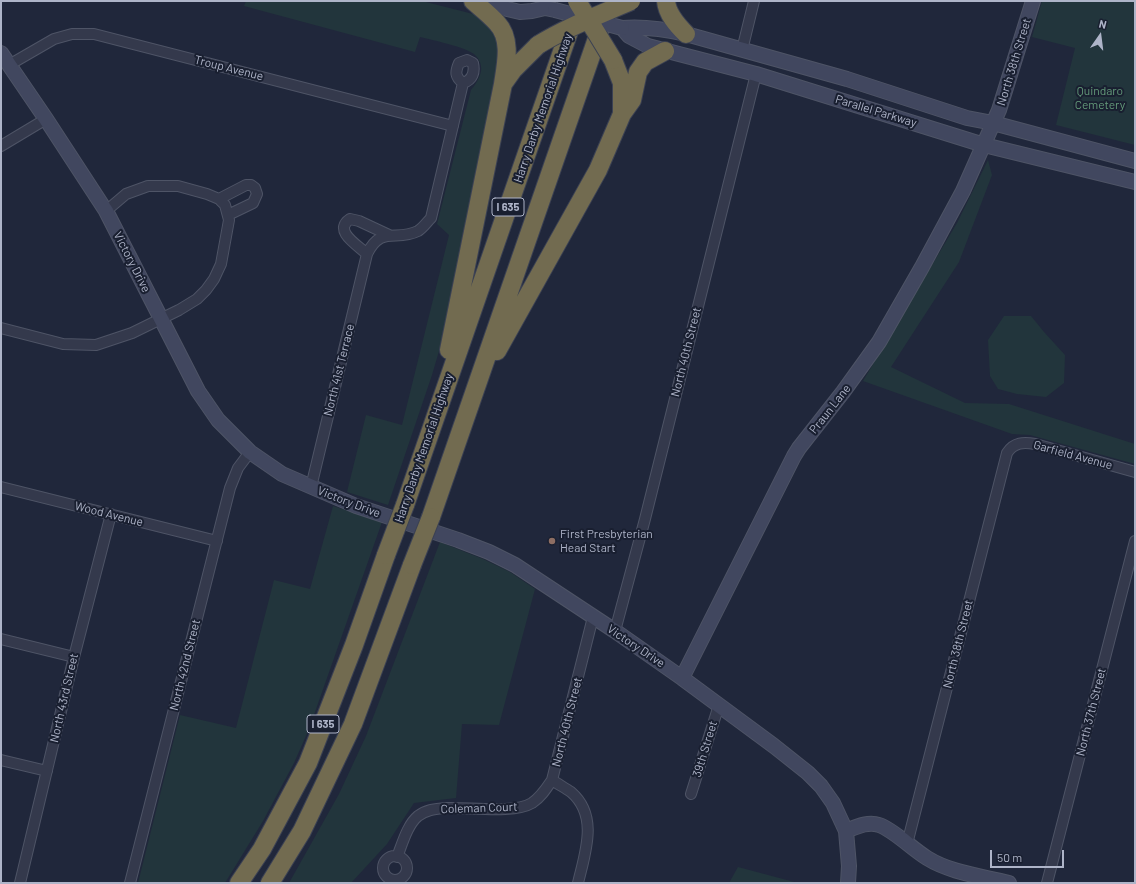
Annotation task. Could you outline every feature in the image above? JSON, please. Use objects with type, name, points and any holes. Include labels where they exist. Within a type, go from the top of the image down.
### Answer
[{"type":"highway","points":[[437,414],[503,84],[506,57],[505,37],[498,23],[473,1]]},
{"type":"highway","points":[[577,1],[613,60],[622,83],[622,114]]},
{"type":"highway","name":"Harry Darby Memorial Highway","points":[[239,883],[262,849],[308,764],[354,645],[405,505],[580,1]]},
{"type":"highway","name":"I 635","points":[[270,883],[302,831],[353,724],[431,517],[610,1]]},
{"type":"highway","points":[[503,84],[513,70],[538,45],[550,37],[631,1]]},
{"type":"highway","points":[[666,1],[666,7],[677,25],[686,34]]},
{"type":"highway","points":[[474,394],[598,170],[622,114],[632,100],[638,72],[645,62],[665,51]]},
{"type":"main road","name":"Parallel Parkway","points":[[473,1],[520,12],[532,11],[546,6],[622,28],[640,26],[661,28],[686,34],[847,79],[967,118],[994,123],[1135,161]]},
{"type":"main road","name":"North 38th Street","points":[[984,145],[999,110],[1033,1]]},
{"type":"main road","name":"Parallel Parkway","points":[[622,28],[629,36],[648,46],[756,74],[984,145],[1135,182]]},
{"type":"main road","name":"Victory Drive","points":[[1,53],[106,211],[198,391],[218,420],[250,452],[282,474],[311,487],[356,506],[458,540],[515,565],[615,631],[719,704],[808,773],[821,786],[833,803],[846,831]]},
{"type":"main road","name":"Praun Lane","points":[[682,678],[794,456],[880,342],[963,192],[984,145]]},
{"type":"main road","points":[[848,883],[849,866],[846,831],[870,824],[878,825],[888,830],[928,859],[946,867],[1009,883]]},
{"type":"street","points":[[742,50],[754,1]]},
{"type":"street","name":"Troup Avenue","points":[[9,65],[54,39],[72,34],[94,34],[453,126]]},
{"type":"street","name":"North 40th Street","points":[[615,631],[645,519],[756,74]]},
{"type":"street","name":"North 41st Terrace","points":[[311,487],[368,254],[372,244],[380,238],[389,235],[407,235],[419,230],[431,218],[463,83]]},
{"type":"street","points":[[1,146],[46,119]]},
{"type":"street","points":[[222,202],[246,185],[251,185],[255,188],[257,194],[253,203],[228,215]]},
{"type":"street","points":[[1,328],[63,344],[96,345],[132,333],[162,320],[197,299],[214,279],[221,264],[229,220],[222,202],[208,194],[178,186],[148,186],[126,194],[106,211]]},
{"type":"street","name":"North 41st Terrace","points":[[368,254],[345,234],[344,227],[346,222],[350,219],[359,221],[389,235]]},
{"type":"street","name":"Garfield Avenue","points":[[1014,446],[1024,442],[1035,444],[1134,471]]},
{"type":"street","name":"North 38th Street","points":[[907,844],[1007,453],[1014,446]]},
{"type":"street","name":"North 42nd Street","points":[[130,883],[230,488],[238,468],[250,452]]},
{"type":"street","name":"Wood Avenue","points":[[1,487],[217,541]]},
{"type":"street","name":"North 43rd Street","points":[[20,883],[74,657],[111,514]]},
{"type":"street","name":"North 37th Street","points":[[1047,883],[1135,541]]},
{"type":"street","name":"North 40th Street","points":[[578,883],[588,839],[588,823],[582,806],[571,793],[552,780],[593,617]]},
{"type":"street","points":[[1,638],[74,657]]},
{"type":"street","name":"39th Street","points":[[692,794],[719,704]]},
{"type":"street","points":[[1,760],[47,771]]},
{"type":"street","name":"Coleman Court","points":[[397,857],[409,828],[417,817],[430,809],[515,809],[531,804],[544,793],[552,780]]},
{"type":"green space","points":[[246,1],[422,1],[477,15],[489,22],[502,46],[444,334],[432,375],[388,505],[347,492],[366,415],[402,425],[449,235],[437,224],[471,90],[480,74],[481,64],[470,51],[448,44],[420,37],[415,52],[244,6]]},
{"type":"green space","name":"Quindaro Cemetery","points":[[1042,1],[1135,1],[1135,145],[1056,125],[1075,48],[1032,37]]},
{"type":"green space","points":[[988,160],[992,175],[959,262],[891,367],[965,403],[1009,404],[1135,444],[1135,464],[1030,435],[1012,434],[863,381],[957,223]]},
{"type":"green space","points":[[1004,316],[1031,316],[1065,355],[1064,383],[1046,397],[1017,394],[998,389],[990,376],[988,340]]},
{"type":"green space","points":[[333,506],[382,522],[309,729],[294,763],[263,821],[225,883],[138,883],[180,715],[236,728],[274,580],[310,589]]},
{"type":"green space","points":[[440,542],[483,559],[510,572],[535,589],[499,725],[462,724],[456,798],[414,803],[387,844],[351,883],[289,883],[339,794],[366,736]]},
{"type":"green space","points":[[738,867],[798,883],[729,883]]},
{"type":"place","name":"First Presbyterian Head Start","points":[[552,541]]}]
